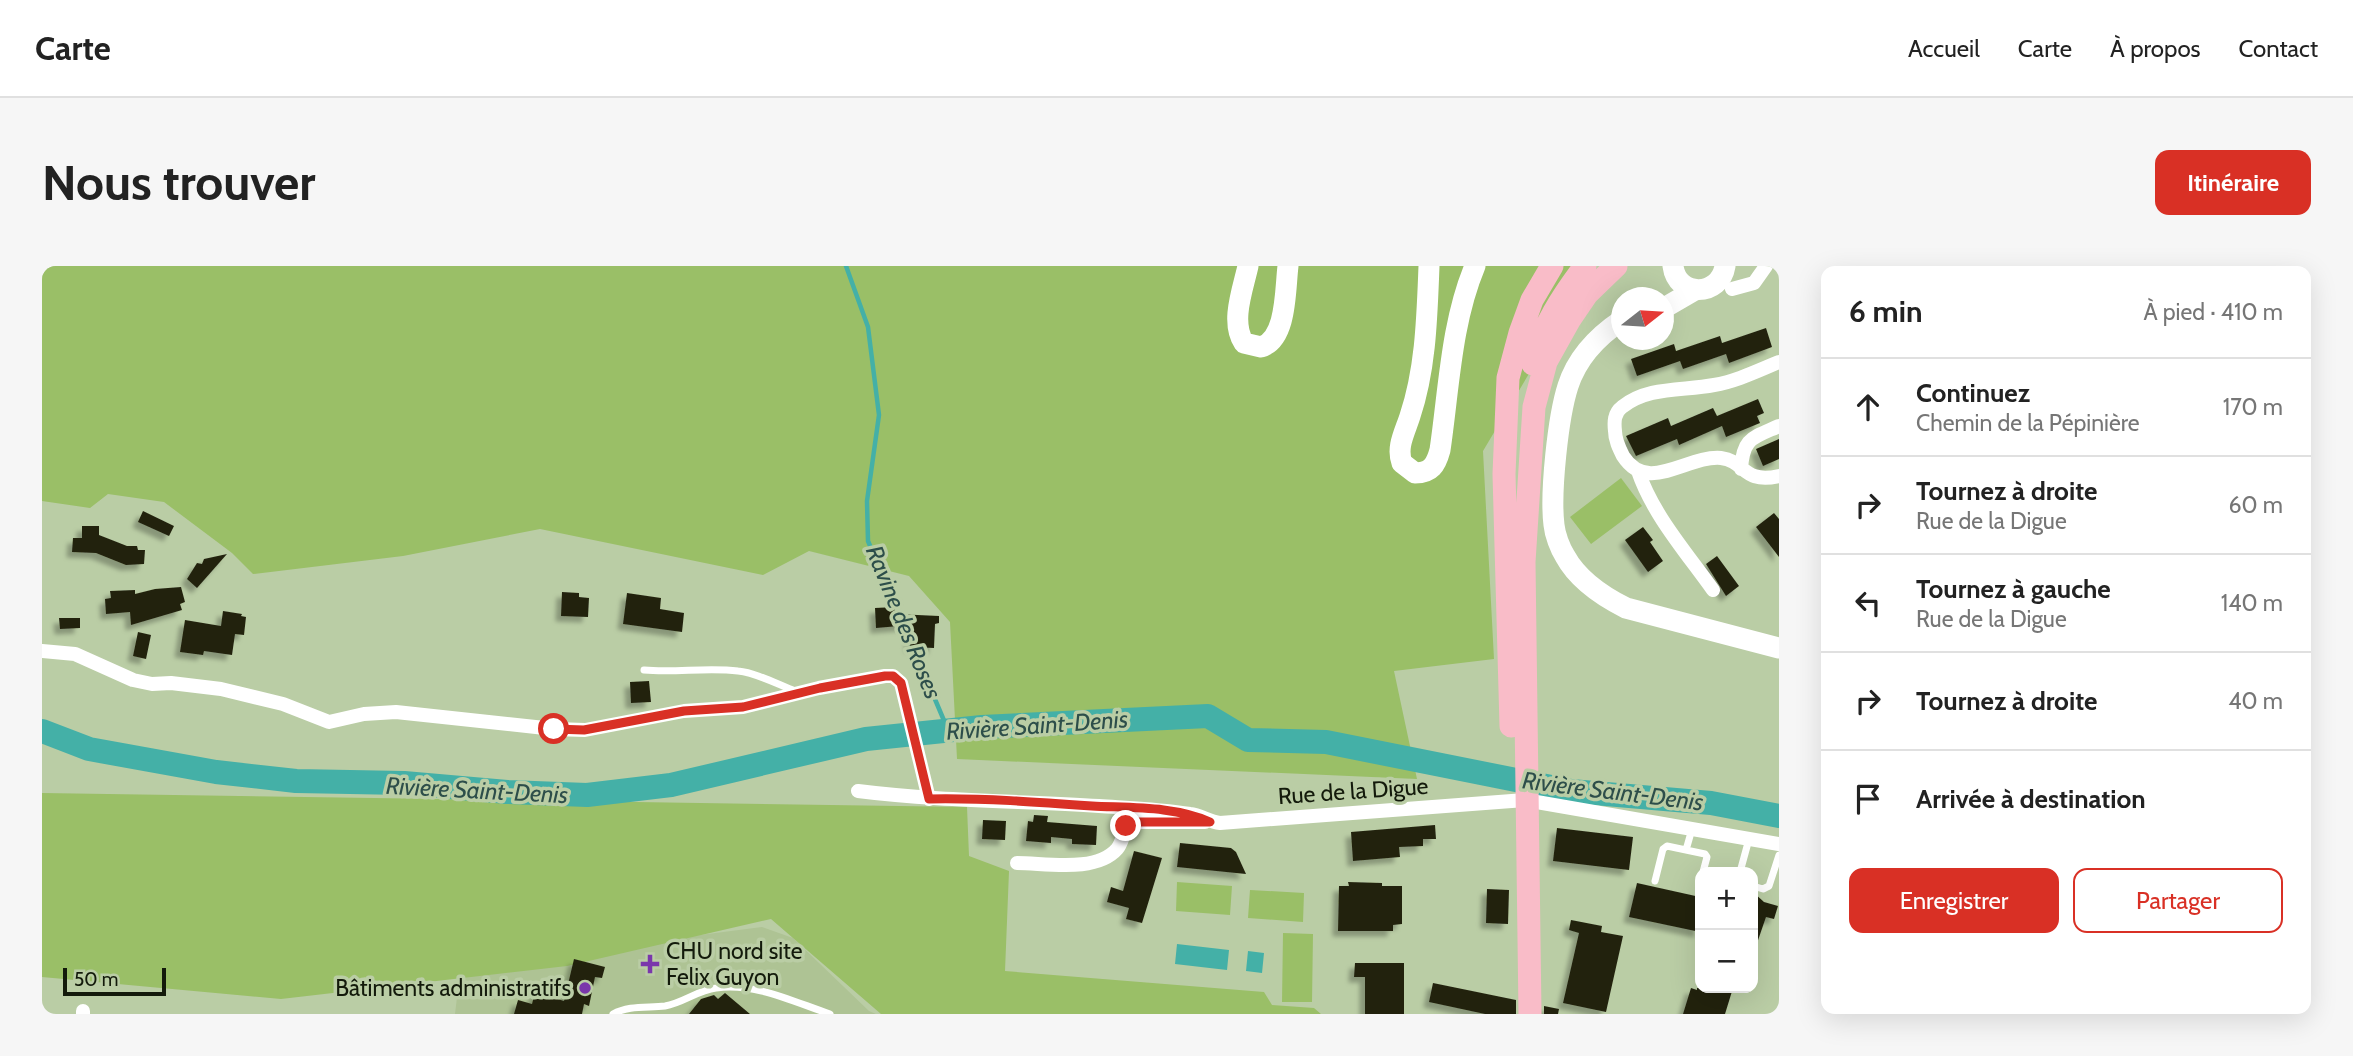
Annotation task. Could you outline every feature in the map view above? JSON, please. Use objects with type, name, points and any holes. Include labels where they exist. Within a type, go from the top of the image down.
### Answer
[{"type":"main road","points":[[1248,266],[1237,321],[1239,335],[1244,343],[1261,347],[1274,339],[1280,328],[1288,266]]},
{"type":"main road","points":[[1429,266],[1421,369],[1413,406],[1399,448],[1402,463],[1415,473],[1431,469],[1437,462],[1455,345],[1464,300],[1475,266]]},
{"type":"main road","points":[[1516,562],[1504,474],[1508,378],[1532,300],[1552,266]]},
{"type":"main road","points":[[1530,1014],[1516,562],[1510,467],[1516,409],[1528,354],[1542,314],[1570,266]]},
{"type":"main road","points":[[1516,1014],[1516,562],[1524,404],[1535,354],[1549,321],[1585,266]]},
{"type":"main road","points":[[1516,562],[1534,407],[1546,362],[1587,294],[1616,266]]},
{"type":"main road","points":[[1674,271],[1682,284],[1702,291],[1716,285],[1725,266]]},
{"type":"main road","points":[[1674,302],[1695,290]]},
{"type":"main road","points":[[1611,327],[1582,358],[1568,384],[1562,410],[1553,489],[1554,527],[1565,556],[1582,578],[1603,596],[1626,608],[1779,648]]},
{"type":"street","points":[[1731,289],[1754,283],[1766,266]]},
{"type":"street","points":[[1713,590],[1654,508],[1637,471],[1626,460],[1615,435],[1615,417],[1619,408],[1648,394],[1712,386],[1748,376],[1779,362]]},
{"type":"street","points":[[1741,469],[1743,449],[1750,438],[1779,426]]},
{"type":"street","points":[[1637,471],[1652,474],[1708,459],[1723,458],[1758,478],[1778,481]]},
{"type":"street","points":[[42,651],[75,654],[142,682],[221,689],[283,704],[329,722],[364,714],[396,712],[584,730],[684,711],[743,707],[885,676],[898,679],[904,694],[928,795]]},
{"type":"street","name":"Rue de la Digue","points":[[858,791],[1193,814],[1210,822],[1525,800],[1779,844]]},
{"type":"street","points":[[1017,863],[1091,864],[1114,853],[1120,846],[1126,826],[1133,822],[1210,822]]},
{"type":"lane","points":[[644,670],[737,671],[750,673],[799,693]]},
{"type":"lane","points":[[1686,850],[1692,828]]},
{"type":"lane","points":[[1741,867],[1749,838]]},
{"type":"lane","points":[[1655,881],[1664,847],[1704,854],[1704,867]]},
{"type":"lane","points":[[1758,888],[1763,889],[1769,886],[1779,855]]},
{"type":"lane","points":[[613,1014],[639,1006],[677,1003],[712,988],[729,987],[772,993],[808,1011],[830,1014]]},
{"type":"shaded area","name":"CHU nord site Felix Guyon","points":[[762,927],[793,938],[869,1011],[876,1014],[455,1014],[460,972],[646,942]]},
{"type":"green space","points":[[42,266],[1593,266],[1483,451],[1494,659],[1394,671],[1417,779],[957,759],[950,622],[909,576],[809,551],[763,575],[540,529],[403,556],[253,574],[232,553],[164,502],[108,494],[90,508],[42,501]]},
{"type":"green space","points":[[1621,478],[1642,506],[1591,544],[1570,517]]},
{"type":"green space","points":[[42,793],[967,807],[969,856],[1009,871],[1005,971],[1264,992],[1272,1005],[1314,1008],[1321,1014],[881,1014],[771,919],[567,966],[281,999],[42,977]]},
{"type":"green space","points":[[1177,882],[1232,886],[1230,915],[1176,911]]},
{"type":"green space","points":[[1250,890],[1304,893],[1303,922],[1248,918]]},
{"type":"green space","points":[[1283,933],[1313,934],[1312,1002],[1282,1002]]},
{"type":"water","points":[[1177,944],[1229,950],[1227,970],[1175,964]]},
{"type":"water","points":[[1248,951],[1264,953],[1262,973],[1246,971]]},
{"type":"building","points":[[1766,328],[1772,347],[1729,363],[1726,354],[1683,369],[1680,361],[1637,376],[1631,359],[1657,350],[1674,350],[1674,344],[1676,351],[1720,336],[1722,343]]},
{"type":"building","points":[[1758,399],[1764,413],[1757,416],[1760,423],[1726,437],[1722,426],[1679,445],[1677,439],[1636,456],[1626,436],[1668,418],[1671,426],[1713,408],[1717,416]]},
{"type":"building","points":[[1779,439],[1779,459],[1763,466],[1756,449]]},
{"type":"building","points":[[143,511],[174,526],[169,536],[138,522]]},
{"type":"building","points":[[1774,513],[1779,519],[1779,557],[1756,527]]},
{"type":"building","points":[[82,526],[99,526],[99,535],[127,546],[137,546],[138,550],[145,550],[144,564],[126,565],[96,553],[72,552],[73,538],[82,538]]},
{"type":"building","points":[[1643,527],[1663,561],[1648,572],[1625,540]]},
{"type":"building","points":[[227,554],[197,588],[187,579],[197,563],[202,564],[204,559]]},
{"type":"building","points":[[1717,556],[1739,586],[1726,596],[1706,564]]},
{"type":"building","points":[[181,587],[185,602],[180,604],[182,610],[131,625],[130,612],[106,614],[105,599],[111,598],[110,591],[135,590],[135,594]]},
{"type":"building","points":[[562,592],[579,593],[579,597],[589,598],[588,617],[561,616]]},
{"type":"building","points":[[627,593],[661,598],[660,609],[684,613],[682,632],[623,624]]},
{"type":"building","points":[[895,607],[896,614],[939,616],[939,623],[935,624],[934,648],[910,647],[911,625],[876,628],[875,608]]},
{"type":"building","points":[[223,611],[246,617],[244,635],[235,634],[232,655],[204,651],[203,655],[180,652],[185,620],[221,626]]},
{"type":"building","points":[[59,618],[80,618],[80,628],[60,629]]},
{"type":"building","points":[[138,632],[151,635],[146,659],[133,656]]},
{"type":"building","points":[[649,681],[651,702],[631,703],[630,682]]},
{"type":"building","points":[[1034,815],[1048,816],[1047,822],[1097,826],[1096,845],[1072,844],[1072,839],[1051,837],[1051,843],[1026,841],[1028,821],[1033,822]]},
{"type":"building","points":[[983,820],[1006,821],[1005,840],[982,839]]},
{"type":"building","points":[[1435,825],[1436,839],[1423,839],[1423,846],[1399,847],[1400,857],[1353,861],[1351,832]]},
{"type":"building","points":[[1557,828],[1633,837],[1629,870],[1553,861]]},
{"type":"building","points":[[1180,843],[1231,848],[1236,852],[1246,874],[1177,867]]},
{"type":"building","points":[[1134,851],[1162,858],[1142,923],[1126,919],[1129,908],[1107,902],[1111,887],[1123,891]]},
{"type":"building","points":[[1348,882],[1402,886],[1402,924],[1393,925],[1393,931],[1338,931],[1339,886],[1349,886]]},
{"type":"building","points":[[1637,883],[1695,896],[1695,931],[1629,917]]},
{"type":"building","points":[[1487,889],[1509,890],[1508,924],[1486,923]]},
{"type":"building","points":[[1758,897],[1764,902],[1778,906],[1774,919],[1766,917],[1758,940]]},
{"type":"building","points":[[1571,920],[1602,926],[1601,932],[1623,936],[1606,1012],[1563,1003],[1579,933],[1569,930]]},
{"type":"building","points":[[574,959],[605,967],[602,978],[595,977],[589,1006],[584,1004],[582,1014],[514,1014],[518,1000],[532,1004],[535,992],[564,1001]]},
{"type":"building","points":[[1355,963],[1404,963],[1404,1014],[1365,1014],[1365,977],[1354,977]]},
{"type":"building","points":[[1433,983],[1516,1000],[1516,1014],[1485,1014],[1429,1002]]},
{"type":"building","points":[[1691,988],[1695,989],[1695,993],[1731,993],[1725,1014],[1683,1014]]},
{"type":"building","points":[[725,993],[750,1014],[689,1014],[701,999],[714,995],[718,999]]},
{"type":"building","points":[[1544,1006],[1559,1009],[1558,1014],[1544,1014]]},
{"type":"waterway","name":"Ravine des Roses","points":[[846,266],[868,327],[879,415],[867,501],[868,541],[948,730]]},
{"type":"waterway","name":"Rivière Saint-Denis","points":[[42,731],[89,749],[216,772],[296,781],[404,783],[507,792],[587,795],[671,785],[866,739],[982,727],[1208,716],[1248,740],[1326,742],[1571,791],[1711,803],[1779,816]]},
{"type":"place","name":"CHU nord site Felix Guyon","points":[[650,964]]},
{"type":"place","name":"Bâtiments administratifs","points":[[585,988]]},
{"type":"route","points":[[554,729],[584,730],[684,711],[743,707],[820,688],[893,676],[901,683],[929,799],[1124,808],[1193,814],[1210,822],[1133,822],[1126,826]]}]
